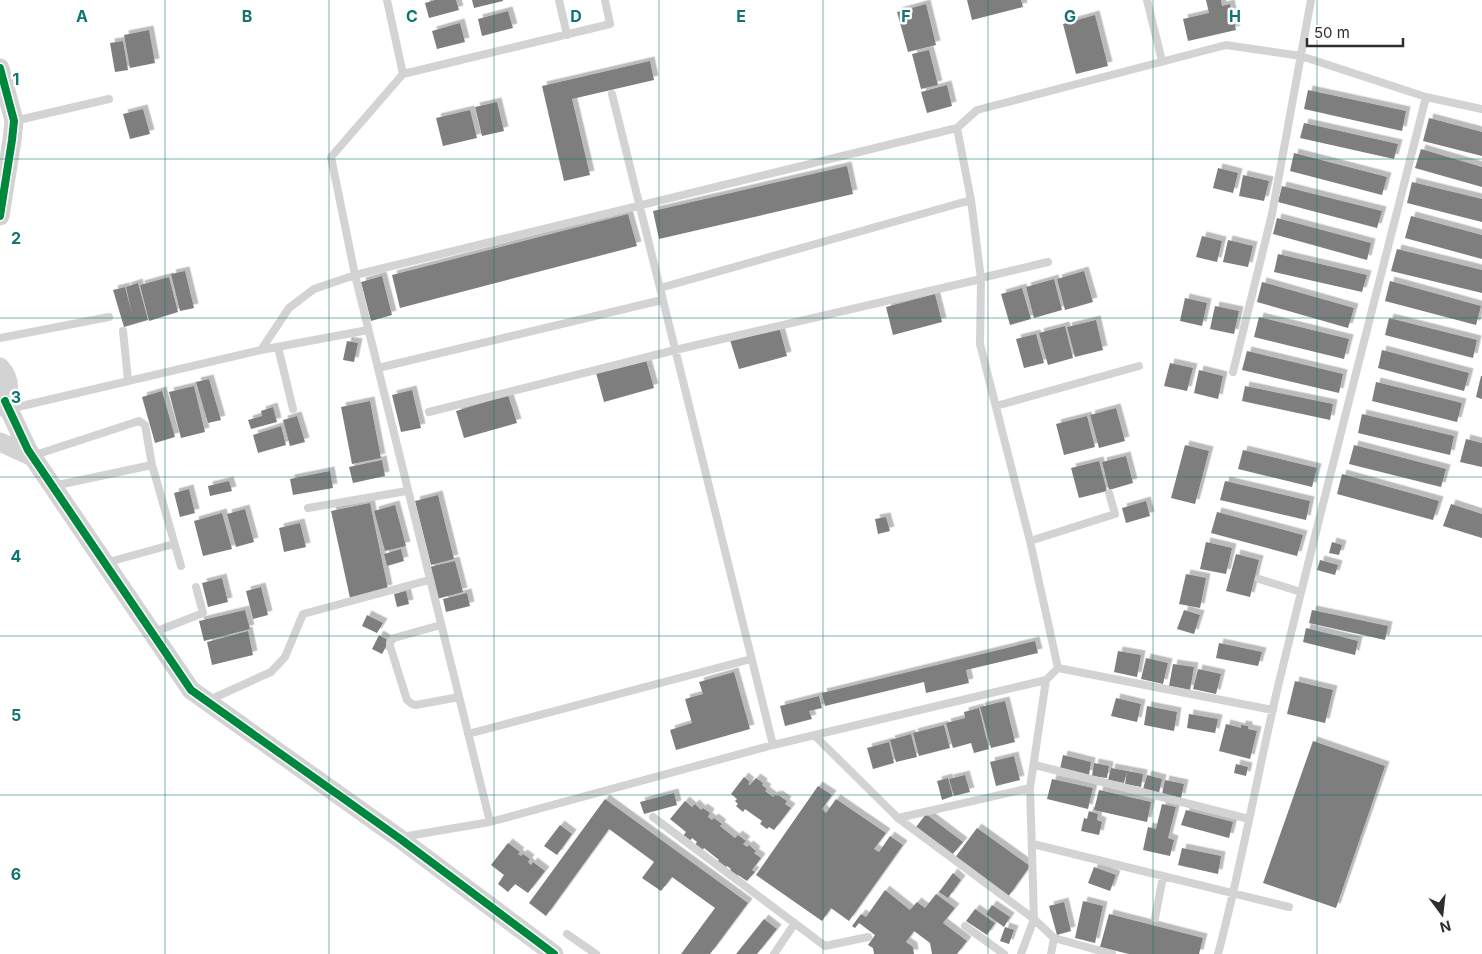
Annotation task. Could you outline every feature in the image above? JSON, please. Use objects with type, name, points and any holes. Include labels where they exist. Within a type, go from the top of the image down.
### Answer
[{"type":"street","points":[[0,68],[14,121],[0,216]]},
{"type":"street","points":[[0,367],[7,377],[9,386],[5,406],[33,456],[191,690],[399,838],[554,954]]},
{"type":"street","points":[[0,442],[33,456]]},
{"type":"lane","points":[[387,0],[403,74]]},
{"type":"lane","points":[[559,0],[567,35]]},
{"type":"lane","points":[[490,822],[355,276],[331,157],[403,74],[610,24],[605,0]]},
{"type":"lane","points":[[1147,0],[1162,61]]},
{"type":"lane","points":[[1234,372],[1272,214],[1311,0]]},
{"type":"lane","points":[[261,350],[288,308],[314,289],[355,276],[957,128],[976,110],[1226,45],[1301,56],[1426,97],[1482,109]]},
{"type":"lane","points":[[612,94],[773,745]]},
{"type":"lane","points":[[1218,954],[1234,893],[1273,710],[1301,592],[1426,97]]},
{"type":"lane","points":[[14,121],[109,99]]},
{"type":"lane","points":[[957,128],[971,200],[981,278],[980,344],[1030,541],[1058,668]]},
{"type":"lane","points":[[660,288],[971,200]]},
{"type":"lane","points":[[429,412],[674,350],[1048,262]]},
{"type":"lane","points":[[378,368],[662,300]]},
{"type":"lane","points":[[0,338],[109,317]]},
{"type":"lane","points":[[5,406],[261,350],[368,330]]},
{"type":"lane","points":[[123,331],[128,380]]},
{"type":"lane","points":[[278,347],[293,410]]},
{"type":"lane","points":[[996,406],[1139,366]]},
{"type":"lane","points":[[33,456],[139,421],[145,425],[152,465],[181,566]]},
{"type":"lane","points":[[53,486],[152,465]]},
{"type":"lane","points":[[308,508],[407,491]]},
{"type":"lane","points":[[1030,541],[1115,514],[1109,493]]},
{"type":"lane","points":[[105,563],[174,544]]},
{"type":"lane","points":[[1259,579],[1301,592]]},
{"type":"lane","points":[[205,701],[271,672],[285,657],[304,614],[430,580]]},
{"type":"lane","points":[[152,633],[203,613],[196,587]]},
{"type":"lane","points":[[441,625],[394,638],[390,642],[390,646],[409,702],[416,704],[459,697]]},
{"type":"lane","points":[[468,734],[751,659]]},
{"type":"lane","points":[[1058,668],[1273,710]]},
{"type":"lane","points":[[399,838],[490,822],[773,745],[1046,680],[1058,668]]},
{"type":"lane","points":[[1021,954],[1034,918],[1030,788],[1035,765],[1046,680]]},
{"type":"lane","points":[[816,736],[898,818],[1034,918],[1054,938],[1112,954]]},
{"type":"lane","points":[[1035,765],[1249,819]]},
{"type":"lane","points":[[898,818],[1030,788]]},
{"type":"lane","points":[[653,817],[825,946],[868,937]]},
{"type":"lane","points":[[1033,844],[1289,906]]},
{"type":"lane","points":[[1155,918],[1164,877]]},
{"type":"lane","points":[[774,954],[795,923]]},
{"type":"lane","points":[[965,926],[1004,954]]},
{"type":"lane","points":[[567,934],[596,954]]},
{"type":"lane","points":[[1050,954],[1054,938]]},
{"type":"building","points":[[435,0],[456,0],[459,10],[429,18],[425,3]]},
{"type":"building","points":[[472,0],[503,0],[503,1],[474,8]]},
{"type":"building","points":[[967,0],[1021,0],[1023,7],[972,20]]},
{"type":"building","points":[[1206,0],[1221,0],[1222,6],[1230,4],[1236,30],[1188,41],[1183,19],[1209,13]]},
{"type":"building","points":[[926,4],[936,45],[908,52],[897,12]]},
{"type":"building","points":[[508,11],[513,28],[482,36],[478,19]]},
{"type":"building","points":[[1095,15],[1108,66],[1076,74],[1063,24]]},
{"type":"building","points":[[460,23],[465,42],[437,49],[432,31]]},
{"type":"building","points":[[149,30],[155,63],[130,68],[124,35]]},
{"type":"building","points":[[123,41],[128,70],[115,72],[110,43]]},
{"type":"building","points":[[929,50],[938,85],[921,89],[912,54]]},
{"type":"building","points":[[650,61],[654,80],[572,99],[590,175],[564,181],[542,86]]},
{"type":"building","points":[[947,85],[952,106],[927,113],[921,92]]},
{"type":"building","points":[[1308,90],[1406,111],[1402,131],[1304,109]]},
{"type":"building","points":[[497,102],[504,131],[482,136],[475,107]]},
{"type":"building","points":[[143,109],[150,134],[130,139],[123,114]]},
{"type":"building","points":[[470,110],[477,138],[443,146],[436,118]]},
{"type":"building","points":[[1429,118],[1482,132],[1482,156],[1423,141]]},
{"type":"building","points":[[1304,123],[1398,144],[1394,159],[1300,138]]},
{"type":"building","points":[[1421,149],[1482,167],[1482,187],[1415,168]]},
{"type":"building","points":[[1294,153],[1387,177],[1382,195],[1290,171]]},
{"type":"building","points":[[847,166],[853,194],[659,239],[653,211]]},
{"type":"building","points":[[1218,168],[1238,173],[1233,193],[1213,188]]},
{"type":"building","points":[[1243,175],[1269,181],[1264,201],[1239,196]]},
{"type":"building","points":[[1412,182],[1482,199],[1482,222],[1407,203]]},
{"type":"building","points":[[1282,186],[1382,211],[1377,228],[1278,202]]},
{"type":"building","points":[[628,214],[637,246],[400,308],[392,275]]},
{"type":"building","points":[[1411,216],[1482,235],[1482,259],[1405,238]]},
{"type":"building","points":[[1277,218],[1371,243],[1367,260],[1273,234]]},
{"type":"building","points":[[1202,236],[1222,241],[1217,262],[1196,257]]},
{"type":"building","points":[[1228,240],[1253,246],[1248,267],[1223,262]]},
{"type":"building","points":[[1397,249],[1482,270],[1482,293],[1391,271]]},
{"type":"building","points":[[1278,254],[1367,275],[1362,292],[1274,272]]},
{"type":"building","points":[[185,271],[194,308],[180,311],[171,274]]},
{"type":"building","points":[[1084,271],[1093,302],[1065,310],[1057,279]]},
{"type":"building","points":[[382,276],[392,315],[371,321],[361,282]]},
{"type":"building","points":[[169,277],[178,312],[149,321],[140,285]]},
{"type":"building","points":[[1054,279],[1062,310],[1034,318],[1026,287]]},
{"type":"building","points":[[1390,281],[1481,306],[1476,325],[1385,301]]},
{"type":"building","points":[[1262,282],[1354,308],[1348,328],[1257,302]]},
{"type":"building","points":[[138,283],[148,320],[124,327],[113,290],[125,287],[132,314],[126,287]]},
{"type":"building","points":[[1022,288],[1031,319],[1010,325],[1001,294]]},
{"type":"building","points":[[935,294],[942,322],[893,335],[886,307]]},
{"type":"building","points":[[1185,298],[1207,303],[1202,326],[1180,321]]},
{"type":"building","points":[[1215,306],[1239,311],[1234,334],[1210,329]]},
{"type":"building","points":[[1259,317],[1349,339],[1344,359],[1254,337]]},
{"type":"building","points":[[1389,318],[1477,340],[1473,358],[1385,335]]},
{"type":"building","points":[[1096,320],[1103,350],[1075,357],[1067,327]]},
{"type":"building","points":[[1065,326],[1073,358],[1048,365],[1039,333]]},
{"type":"building","points":[[779,327],[787,356],[739,369],[730,340]]},
{"type":"building","points":[[1036,334],[1044,363],[1024,368],[1016,339]]},
{"type":"building","points":[[347,341],[358,343],[354,362],[343,360]]},
{"type":"building","points":[[1382,350],[1469,373],[1464,391],[1378,368]]},
{"type":"building","points":[[1247,351],[1343,374],[1339,393],[1242,370]]},
{"type":"building","points":[[646,360],[654,388],[604,402],[596,373]]},
{"type":"building","points":[[1170,363],[1193,368],[1187,391],[1164,386]]},
{"type":"building","points":[[1199,370],[1223,376],[1218,399],[1194,393]]},
{"type":"building","points":[[1482,376],[1482,399],[1476,397]]},
{"type":"building","points":[[209,379],[221,420],[208,423],[196,382]]},
{"type":"building","points":[[1376,382],[1462,403],[1457,422],[1372,401]]},
{"type":"building","points":[[194,386],[205,432],[181,438],[169,392]]},
{"type":"building","points":[[1245,386],[1333,404],[1330,420],[1242,401]]},
{"type":"building","points":[[412,390],[421,428],[401,432],[392,395]]},
{"type":"building","points":[[162,391],[175,437],[155,443],[142,397]]},
{"type":"building","points":[[508,395],[517,423],[464,438],[456,411]]},
{"type":"building","points":[[370,401],[381,458],[352,464],[341,407]]},
{"type":"building","points":[[273,407],[277,422],[251,429],[248,420],[262,416],[261,411]]},
{"type":"building","points":[[1116,408],[1125,441],[1099,448],[1090,415]]},
{"type":"building","points":[[1362,414],[1454,436],[1450,455],[1358,433]]},
{"type":"building","points":[[297,416],[305,442],[290,446],[283,420]]},
{"type":"building","points":[[1087,416],[1095,447],[1064,455],[1056,424]]},
{"type":"building","points":[[281,426],[286,445],[258,453],[253,435]]},
{"type":"building","points":[[1466,439],[1482,443],[1482,467],[1460,462]]},
{"type":"building","points":[[1185,445],[1209,451],[1195,504],[1171,498]]},
{"type":"building","points":[[1354,445],[1446,469],[1441,487],[1349,464]]},
{"type":"building","points":[[1243,450],[1317,468],[1312,487],[1238,469]]},
{"type":"building","points":[[1126,456],[1133,483],[1109,490],[1102,462]]},
{"type":"building","points":[[382,460],[385,476],[353,483],[349,467]]},
{"type":"building","points":[[1099,461],[1107,491],[1079,498],[1071,468]]},
{"type":"building","points":[[330,471],[333,488],[293,495],[290,479]]},
{"type":"building","points":[[1342,474],[1439,501],[1433,520],[1337,494]]},
{"type":"building","points":[[229,481],[232,491],[210,496],[208,486]]},
{"type":"building","points":[[1225,481],[1310,501],[1306,520],[1220,500]]},
{"type":"building","points":[[189,489],[195,513],[180,517],[174,493]]},
{"type":"building","points":[[438,495],[454,559],[431,565],[415,501]]},
{"type":"building","points":[[1146,501],[1150,516],[1126,523],[1122,508]]},
{"type":"building","points":[[370,503],[388,589],[350,598],[331,511]]},
{"type":"building","points":[[1451,504],[1482,514],[1482,538],[1443,526]]},
{"type":"building","points":[[395,505],[406,546],[385,551],[374,511]]},
{"type":"building","points":[[245,509],[254,542],[236,547],[227,514]]},
{"type":"building","points":[[1217,512],[1303,535],[1297,556],[1211,533]]},
{"type":"building","points":[[222,513],[232,549],[203,556],[194,521]]},
{"type":"building","points":[[886,517],[890,531],[878,534],[875,519]]},
{"type":"building","points":[[300,523],[306,547],[284,552],[279,528]]},
{"type":"building","points":[[1206,542],[1232,548],[1226,574],[1200,569]]},
{"type":"building","points":[[1332,542],[1342,545],[1339,555],[1329,553]]},
{"type":"building","points":[[401,549],[404,561],[387,566],[384,554]]},
{"type":"building","points":[[1236,554],[1259,560],[1250,597],[1226,591]]},
{"type":"building","points":[[1320,560],[1338,565],[1335,575],[1317,570]]},
{"type":"building","points":[[455,561],[463,592],[437,599],[429,567]]},
{"type":"building","points":[[1186,574],[1206,578],[1200,608],[1179,604]]},
{"type":"building","points":[[222,578],[228,602],[208,607],[202,583]]},
{"type":"building","points":[[261,587],[268,615],[253,619],[246,591]]},
{"type":"building","points":[[406,591],[409,604],[397,607],[394,594]]},
{"type":"building","points":[[467,593],[470,606],[446,612],[443,599]]},
{"type":"building","points":[[245,610],[250,629],[204,641],[199,621]]},
{"type":"building","points":[[1184,610],[1200,615],[1194,634],[1177,629]]},
{"type":"building","points":[[1312,610],[1388,626],[1385,640],[1309,623]]},
{"type":"building","points":[[367,615],[383,623],[377,633],[362,626]]},
{"type":"building","points":[[1306,628],[1358,641],[1355,655],[1303,642]]},
{"type":"building","points":[[248,631],[253,655],[212,665],[207,642]]},
{"type":"building","points":[[379,635],[389,641],[382,654],[372,649]]},
{"type":"building","points":[[1035,641],[1038,653],[966,670],[969,683],[926,693],[924,682],[825,706],[822,693]]},
{"type":"building","points":[[1219,643],[1262,652],[1258,666],[1216,658]]},
{"type":"building","points":[[1118,651],[1141,655],[1137,677],[1114,672]]},
{"type":"building","points":[[1146,658],[1168,663],[1163,684],[1141,679]]},
{"type":"building","points":[[1173,664],[1194,667],[1190,690],[1169,686]]},
{"type":"building","points":[[1198,669],[1221,674],[1216,694],[1193,689]]},
{"type":"building","points":[[734,672],[750,729],[676,750],[670,730],[692,723],[685,699],[703,694],[699,682]]},
{"type":"building","points":[[1295,681],[1333,690],[1325,723],[1287,714]]},
{"type":"building","points":[[819,696],[822,708],[809,711],[812,719],[785,726],[780,706]]},
{"type":"building","points":[[1116,698],[1141,704],[1137,722],[1111,716]]},
{"type":"building","points":[[1005,701],[1015,742],[991,748],[980,707]]},
{"type":"building","points":[[1147,706],[1177,712],[1174,731],[1144,725]]},
{"type":"building","points":[[979,708],[989,749],[974,753],[971,743],[953,748],[946,723],[965,718],[964,712]]},
{"type":"building","points":[[1189,714],[1218,719],[1215,733],[1187,728]]},
{"type":"building","points":[[1226,724],[1241,728],[1241,725],[1248,726],[1248,729],[1257,731],[1250,759],[1219,751]]},
{"type":"building","points":[[944,725],[950,748],[919,756],[913,733]]},
{"type":"building","points":[[911,734],[917,757],[896,762],[890,740]]},
{"type":"building","points":[[1313,741],[1385,766],[1336,908],[1263,883]]},
{"type":"building","points":[[889,742],[894,763],[873,769],[867,748]]},
{"type":"building","points":[[1063,755],[1091,762],[1089,775],[1060,769]]},
{"type":"building","points":[[1014,756],[1020,780],[996,786],[990,762]]},
{"type":"building","points":[[1094,763],[1109,766],[1107,778],[1092,776]]},
{"type":"building","points":[[1236,764],[1248,767],[1246,776],[1234,773]]},
{"type":"building","points":[[1111,768],[1127,771],[1124,783],[1108,780]]},
{"type":"building","points":[[1127,771],[1143,774],[1141,787],[1125,784]]},
{"type":"building","points":[[965,775],[970,792],[954,796],[949,779]]},
{"type":"building","points":[[1147,775],[1162,779],[1159,793],[1143,789]]},
{"type":"building","points":[[744,777],[750,782],[748,784],[750,785],[756,778],[763,783],[762,785],[767,789],[765,791],[773,797],[778,795],[787,801],[785,804],[791,808],[774,830],[769,827],[767,829],[760,824],[762,821],[745,809],[743,812],[736,806],[738,804],[735,801],[737,799],[731,794]]},
{"type":"building","points":[[948,778],[953,796],[942,800],[937,781]]},
{"type":"building","points":[[1052,779],[1093,788],[1088,809],[1047,799]]},
{"type":"building","points":[[1165,780],[1184,784],[1181,798],[1162,794]]},
{"type":"building","points":[[818,786],[832,795],[822,809],[826,813],[836,799],[886,833],[874,849],[879,852],[890,836],[903,845],[849,921],[831,908],[822,921],[756,875]]},
{"type":"building","points":[[1099,790],[1151,802],[1147,822],[1094,810]]},
{"type":"building","points":[[674,793],[677,805],[644,814],[640,802]]},
{"type":"building","points":[[605,799],[748,903],[710,954],[681,954],[715,908],[672,877],[661,891],[642,878],[654,862],[609,829],[546,916],[529,903]]},
{"type":"building","points":[[685,801],[692,807],[695,804],[701,810],[703,808],[710,813],[708,817],[712,820],[714,818],[722,824],[720,826],[735,838],[738,835],[746,841],[743,844],[747,847],[749,845],[756,851],[754,853],[761,858],[752,870],[755,872],[747,881],[738,875],[736,877],[729,871],[731,869],[727,866],[725,868],[717,862],[719,860],[704,848],[702,851],[695,845],[697,842],[692,838],[690,841],[683,836],[686,832],[670,819]]},
{"type":"building","points":[[1162,804],[1176,807],[1168,838],[1174,840],[1170,856],[1143,850],[1148,827],[1156,829]]},
{"type":"building","points":[[1186,810],[1233,822],[1229,838],[1181,825]]},
{"type":"building","points":[[1089,811],[1098,814],[1097,820],[1102,822],[1099,835],[1081,831],[1084,818],[1087,819]]},
{"type":"building","points":[[926,814],[963,842],[952,855],[916,827]]},
{"type":"building","points":[[560,825],[572,834],[557,855],[544,846]]},
{"type":"building","points":[[977,828],[1030,866],[1008,897],[954,859]]},
{"type":"building","points":[[508,843],[520,852],[518,854],[521,856],[523,854],[530,859],[528,862],[531,865],[533,862],[545,871],[528,893],[515,884],[508,892],[498,884],[504,875],[491,865]]},
{"type":"building","points":[[1182,848],[1221,856],[1218,874],[1178,865]]},
{"type":"building","points":[[1094,867],[1116,875],[1110,891],[1088,883]]},
{"type":"building","points":[[953,873],[961,880],[948,898],[939,892]]},
{"type":"building","points":[[885,890],[910,910],[917,902],[925,908],[936,894],[955,908],[943,923],[967,941],[957,954],[932,954],[930,943],[914,931],[906,942],[913,947],[914,954],[874,954],[873,948],[868,945],[875,935],[859,923],[855,928],[852,926],[861,914],[866,917]]},
{"type":"building","points":[[1083,901],[1103,906],[1095,943],[1075,938]]},
{"type":"building","points":[[1064,902],[1071,931],[1057,935],[1049,906]]},
{"type":"building","points":[[992,905],[1010,917],[1004,927],[986,914]]},
{"type":"building","points":[[975,909],[995,923],[987,935],[966,921]]},
{"type":"building","points":[[1109,914],[1203,938],[1199,954],[1129,954],[1100,947]]},
{"type":"building","points":[[764,919],[777,929],[757,954],[736,954]]},
{"type":"building","points":[[1005,927],[1014,930],[1009,944],[1000,941]]},
{"type":"cycle path","points":[[0,68],[14,121],[0,216]]},
{"type":"cycle path","points":[[5,401],[28,450],[191,690],[399,838],[554,954]]}]
